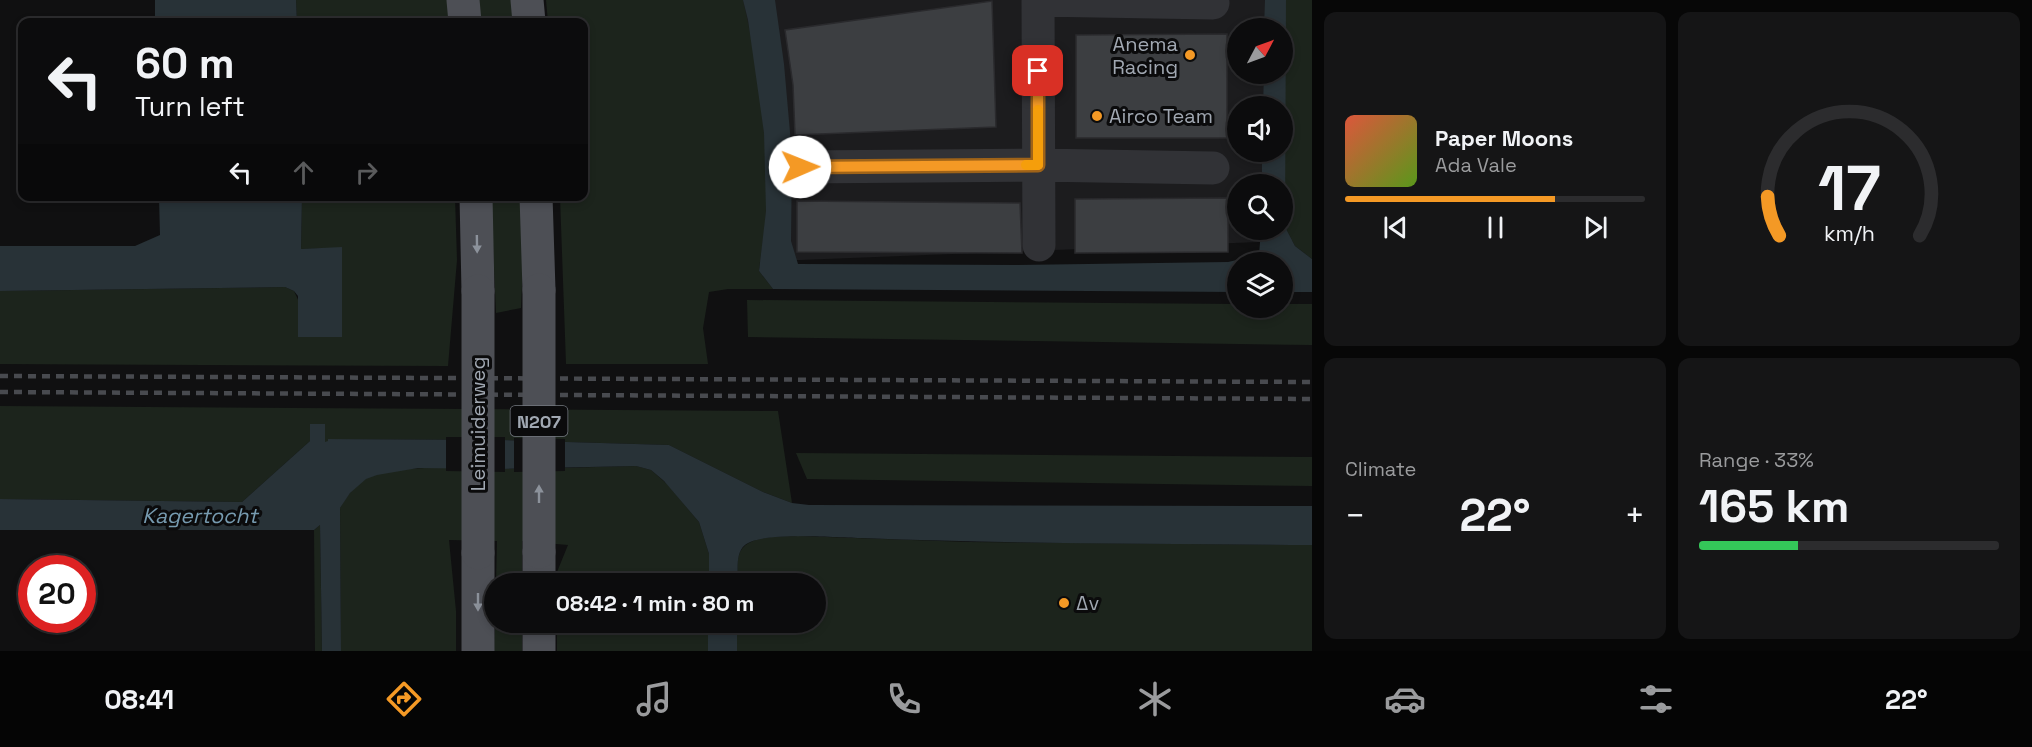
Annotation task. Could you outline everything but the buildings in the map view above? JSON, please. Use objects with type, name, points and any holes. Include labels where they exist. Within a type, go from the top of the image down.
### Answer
[{"type":"main road","points":[[463,0],[465,18]]},
{"type":"main road","points":[[527,0],[529,18]]},
{"type":"main road","name":"Leimuiderweg","points":[[476,201],[478,651]]},
{"type":"main road","name":"N207","points":[[536,201],[539,290],[539,568]]},
{"type":"main road","points":[[539,633],[539,651]]},
{"type":"lane","points":[[1039,245],[1038,0],[1213,3]]},
{"type":"lane","points":[[800,167],[1038,165],[1213,168]]},
{"type":"shaded area","points":[[296,0],[449,0],[451,18],[297,18]]},
{"type":"shaded area","points":[[478,0],[512,0],[514,18],[480,18]]},
{"type":"shaded area","points":[[546,0],[743,0],[758,77],[766,159],[766,211],[759,271],[773,289],[728,289],[709,292],[703,328],[708,364],[566,364],[560,201],[588,201],[588,18],[548,18]]},
{"type":"shaded area","points":[[722,0],[1312,0],[1312,240],[746,262]]},
{"type":"shaded area","points":[[1283,0],[1312,0],[1312,259],[1295,246],[1292,240],[1293,174],[1285,174],[1284,162],[1293,162],[1293,96],[1284,96],[1284,84],[1293,84],[1293,18],[1283,18]]},
{"type":"shaded area","points":[[302,201],[455,201],[457,260],[448,366],[0,364],[0,291],[285,287],[294,291],[299,302],[342,248],[301,249]]},
{"type":"shaded area","points":[[491,201],[526,201],[521,308],[496,313]]},
{"type":"shaded area","points":[[747,300],[1227,304],[1227,318],[1293,318],[1293,304],[1312,304],[1312,345],[748,337]]},
{"type":"shaded area","points":[[0,406],[778,411],[792,503],[763,492],[669,445],[501,440],[328,439],[328,442],[325,442],[325,424],[310,441],[242,502],[0,499]]},
{"type":"shaded area","points":[[796,453],[1312,457],[1312,486],[807,479]]},
{"type":"shaded area","points":[[636,466],[651,470],[667,484],[699,522],[709,554],[709,573],[557,573],[568,545],[522,541],[522,573],[496,573],[497,541],[449,540],[456,611],[456,651],[341,651],[340,508],[352,491],[367,478],[396,470]]},
{"type":"shaded area","points":[[320,525],[322,651],[315,651],[314,530]]},
{"type":"shaded area","name":"∆v","points":[[773,537],[969,542],[1312,545],[1312,651],[737,651],[737,633],[826,633],[826,573],[737,573],[738,558],[743,548],[756,540]]},
{"type":"shaded area","points":[[495,633],[522,633],[522,651],[494,651]]},
{"type":"shaded area","points":[[557,633],[708,633],[708,651],[557,651]]},
{"type":"water","points":[[155,0],[296,0],[297,18],[155,18]]},
{"type":"water","points":[[743,0],[775,0],[784,64],[792,155],[791,241],[798,264],[1017,265],[1227,262],[1227,292],[773,289],[759,271],[766,211],[764,133],[748,20]]},
{"type":"water","points":[[1265,0],[1286,0],[1286,18],[1264,18]]},
{"type":"water","points":[[1264,84],[1286,84],[1286,96],[1263,96]]},
{"type":"water","points":[[1262,162],[1285,162],[1285,174],[1262,174]]},
{"type":"water","points":[[159,201],[302,201],[301,249],[342,247],[342,337],[298,337],[298,296],[294,291],[285,287],[0,291],[0,246],[135,246],[160,235]]},
{"type":"water","points":[[1260,240],[1292,240],[1295,246],[1312,259],[1312,292],[1293,292],[1293,252],[1259,252]]},
{"type":"water","name":"Kagertocht","points":[[310,424],[325,424],[325,442],[328,439],[501,440],[669,445],[763,492],[792,503],[809,505],[1312,506],[1312,545],[1031,543],[783,537],[767,538],[745,545],[738,558],[738,573],[709,573],[709,554],[699,522],[664,481],[651,470],[636,466],[418,468],[366,479],[350,493],[340,508],[341,651],[322,651],[320,525],[314,530],[0,530],[0,499],[242,502],[310,441]]},
{"type":"water","points":[[708,633],[737,633],[737,651],[708,651]]},
{"type":"pier","points":[[446,437],[505,437],[505,472],[446,471]]},
{"type":"pier","points":[[514,438],[565,439],[565,471],[514,472]]},
{"type":"railway","points":[[0,376],[1312,382]]},
{"type":"railway","points":[[0,392],[1312,399]]},
{"type":"slow traffic","points":[[1026,165],[1038,165],[1038,110]]},
{"type":"place","name":"Anema Racing","points":[[1190,55]]},
{"type":"place","name":"Airco Team","points":[[1097,116]]},
{"type":"place","name":"∆v","points":[[1064,603]]},
{"type":"route","points":[[800,167],[1038,165],[1038,71]]}]
